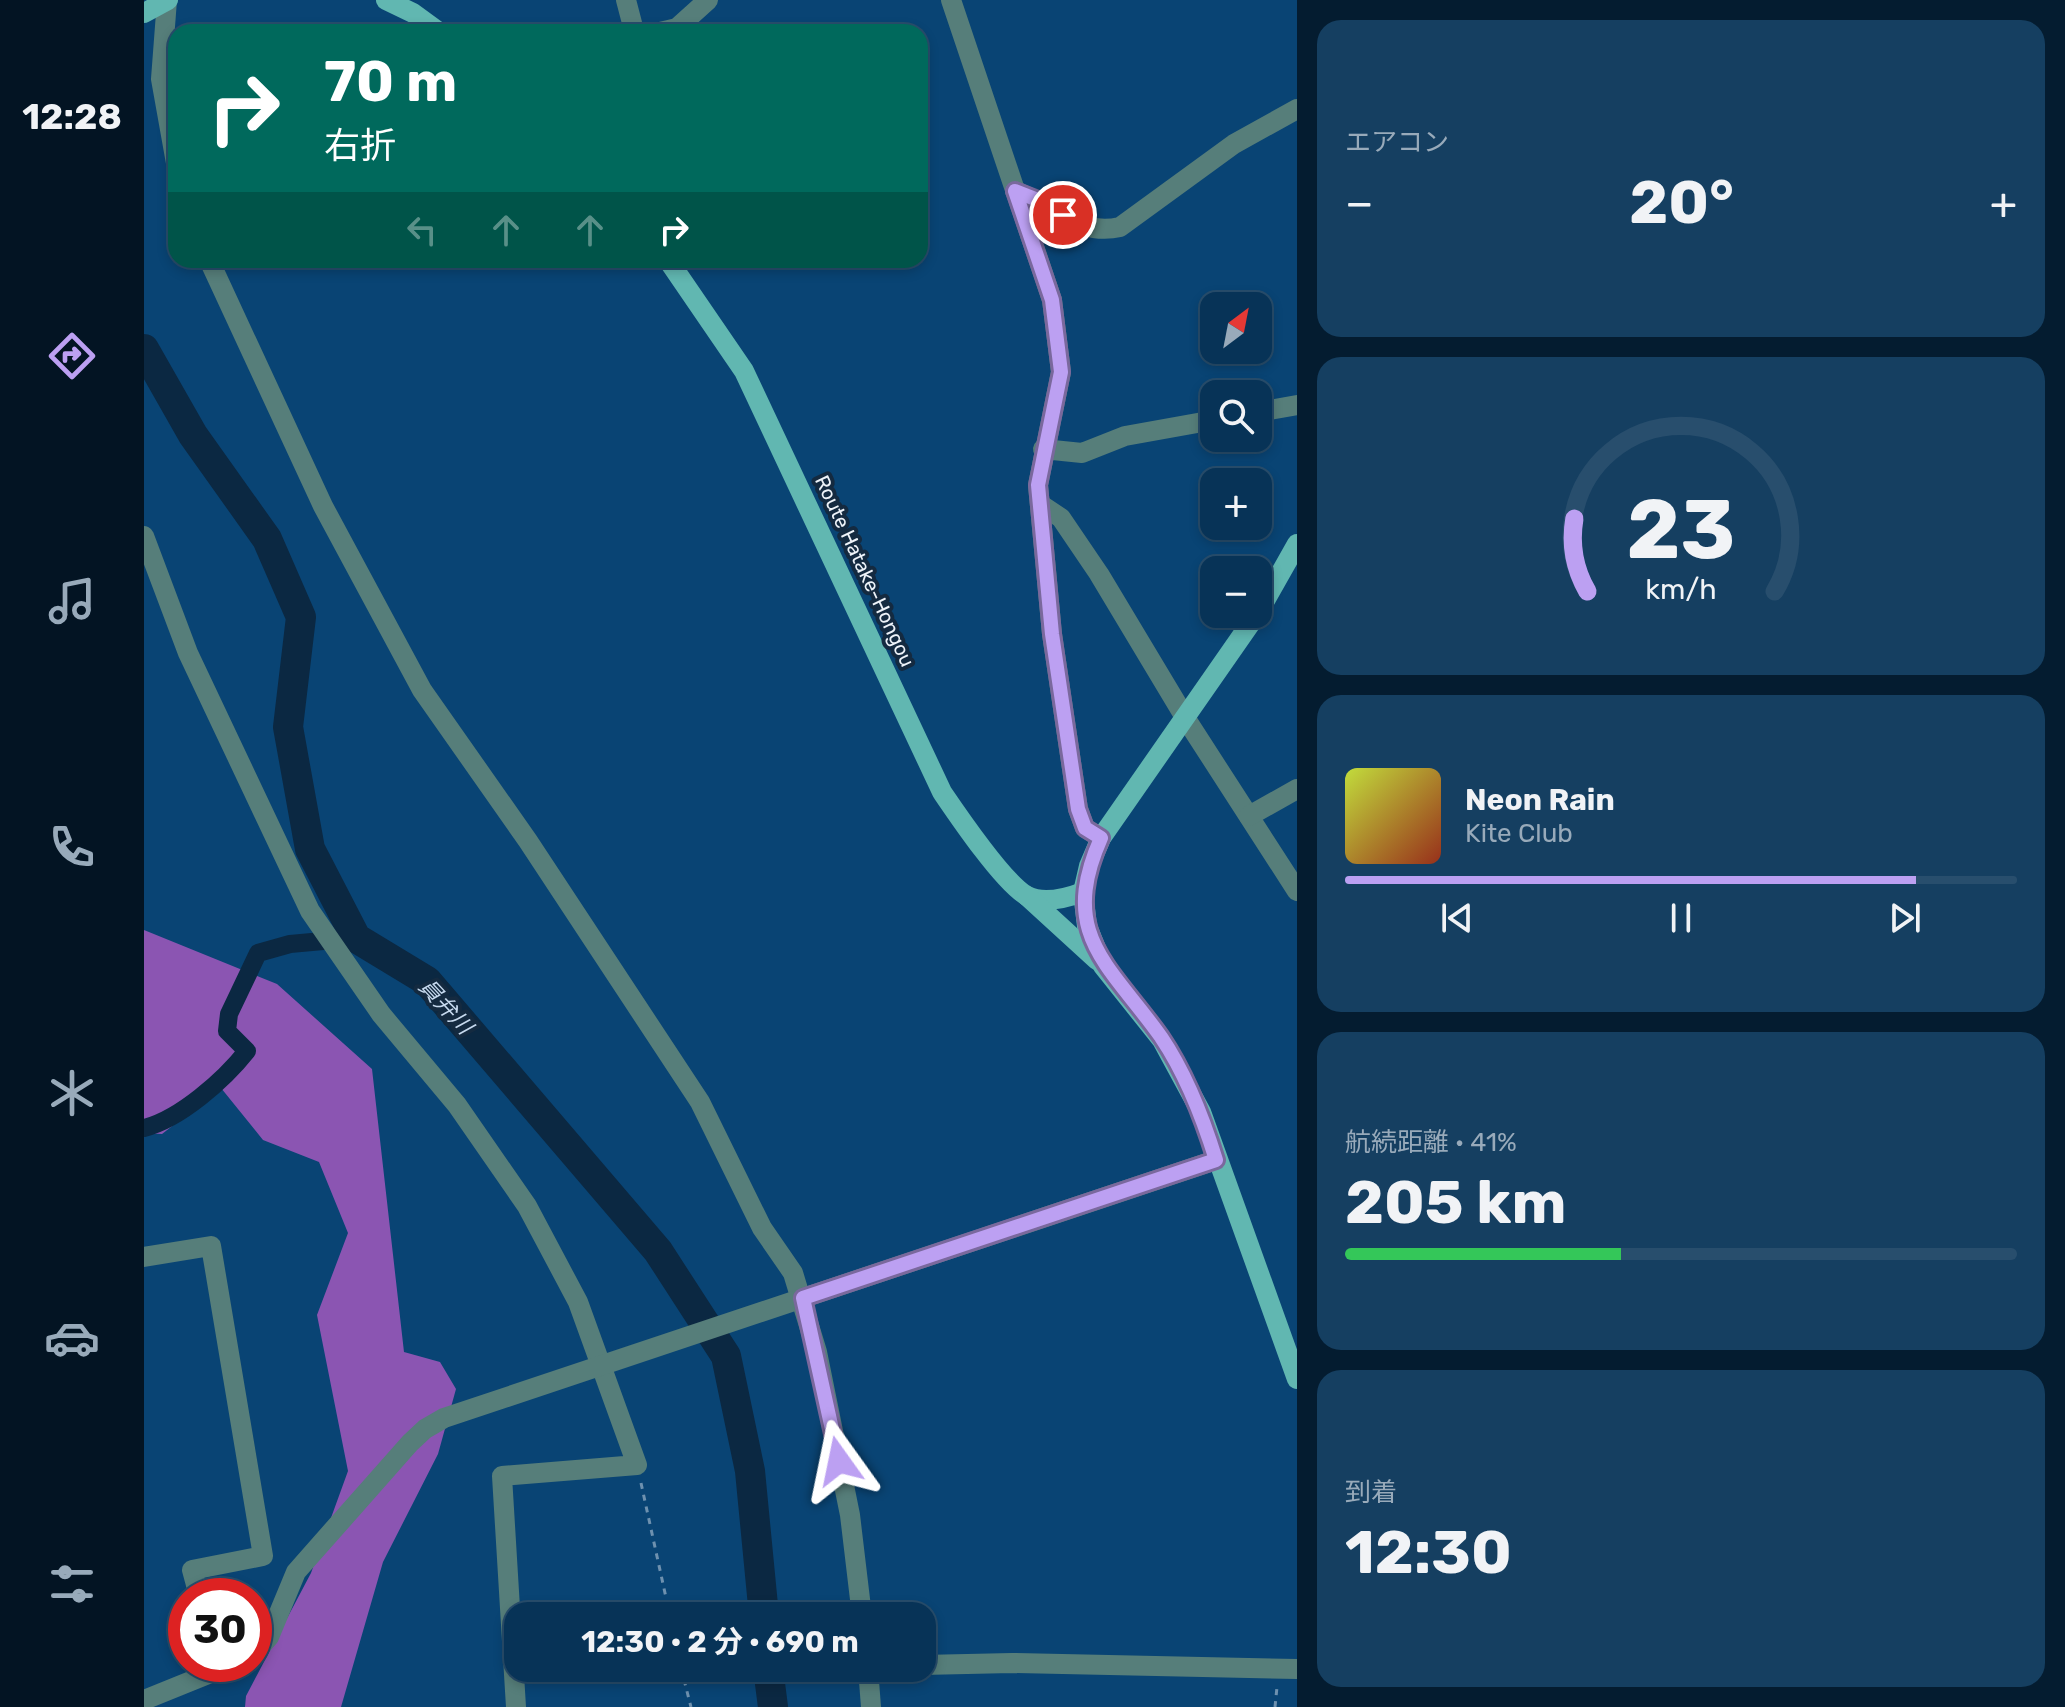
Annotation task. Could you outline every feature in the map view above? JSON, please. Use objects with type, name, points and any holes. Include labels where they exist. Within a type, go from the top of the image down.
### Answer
[{"type":"main road","points":[[146,12],[167,0]]},
{"type":"main road","points":[[386,0],[428,24]]},
{"type":"main road","name":"Route Hatake-Hongou","points":[[673,268],[744,371],[942,792],[979,845],[1027,896],[1103,966]]},
{"type":"main road","points":[[1272,589],[1297,544]]},
{"type":"main road","points":[[1248,628],[1101,838],[1089,866],[1083,892],[1087,926],[1103,966],[1162,1040],[1201,1112],[1297,1379]]},
{"type":"main road","points":[[1027,896],[1053,900],[1083,892]]},
{"type":"street","points":[[167,0],[161,79],[168,118]]},
{"type":"street","points":[[626,0],[632,24]]},
{"type":"street","points":[[681,24],[708,0]]},
{"type":"street","points":[[951,0],[1052,300],[1061,372],[1038,485],[1052,634],[1078,809],[1085,828],[1101,838]]},
{"type":"street","points":[[1015,191],[1043,202],[1082,228],[1101,232],[1120,227],[1234,144],[1297,109]]},
{"type":"street","points":[[213,268],[323,506],[422,690],[528,841],[700,1102],[762,1228],[793,1273],[794,1301],[850,1515],[860,1602]]},
{"type":"street","points":[[1272,409],[1297,405]]},
{"type":"street","points":[[1043,449],[1082,453],[1125,436],[1200,423]]},
{"type":"street","points":[[1040,504],[1061,518],[1297,891]]},
{"type":"street","points":[[144,536],[188,653],[310,911],[381,1014],[457,1105],[527,1206],[611,1365],[637,1465],[502,1476],[516,1707]]},
{"type":"street","points":[[1249,816],[1297,789]]},
{"type":"street","points":[[272,1630],[296,1572],[425,1429],[444,1418],[611,1365],[1216,1160]]},
{"type":"street","points":[[144,1257],[211,1246],[263,1556],[192,1570],[194,1578]]},
{"type":"street","points":[[936,1665],[1042,1663],[1297,1669]]},
{"type":"street","points":[[144,1700],[185,1682]]},
{"type":"street","points":[[869,1682],[871,1707]]},
{"type":"path","points":[[637,1465],[667,1602]]},
{"type":"path","points":[[685,1682],[691,1707]]},
{"type":"shaded area","points":[[144,930],[277,984],[372,1069],[404,1352],[440,1362],[456,1389],[438,1454],[383,1562],[341,1707],[245,1707],[246,1696],[253,1682],[272,1682],[272,1647],[311,1573],[348,1471],[317,1315],[348,1233],[319,1162],[263,1140],[221,1088],[162,1134],[144,1133]]},
{"type":"waterway","name":"員弁川","points":[[144,349],[193,435],[267,539],[301,617],[288,727],[310,849],[356,938],[427,981],[658,1251],[726,1356],[750,1471],[763,1602]]},
{"type":"waterway","points":[[144,1128],[172,1116],[200,1097],[247,1051],[227,1031],[229,1014],[258,953],[290,944],[356,938]]},
{"type":"waterway","name":"員弁川","points":[[770,1682],[773,1707]]},
{"type":"route","points":[[839,1461],[803,1298],[1216,1160],[1201,1112],[1162,1040],[1103,966],[1087,926],[1083,892],[1089,866],[1101,838],[1085,828],[1078,809],[1052,634],[1038,485],[1061,372],[1052,300],[1015,191],[1043,202],[1063,215]]}]
